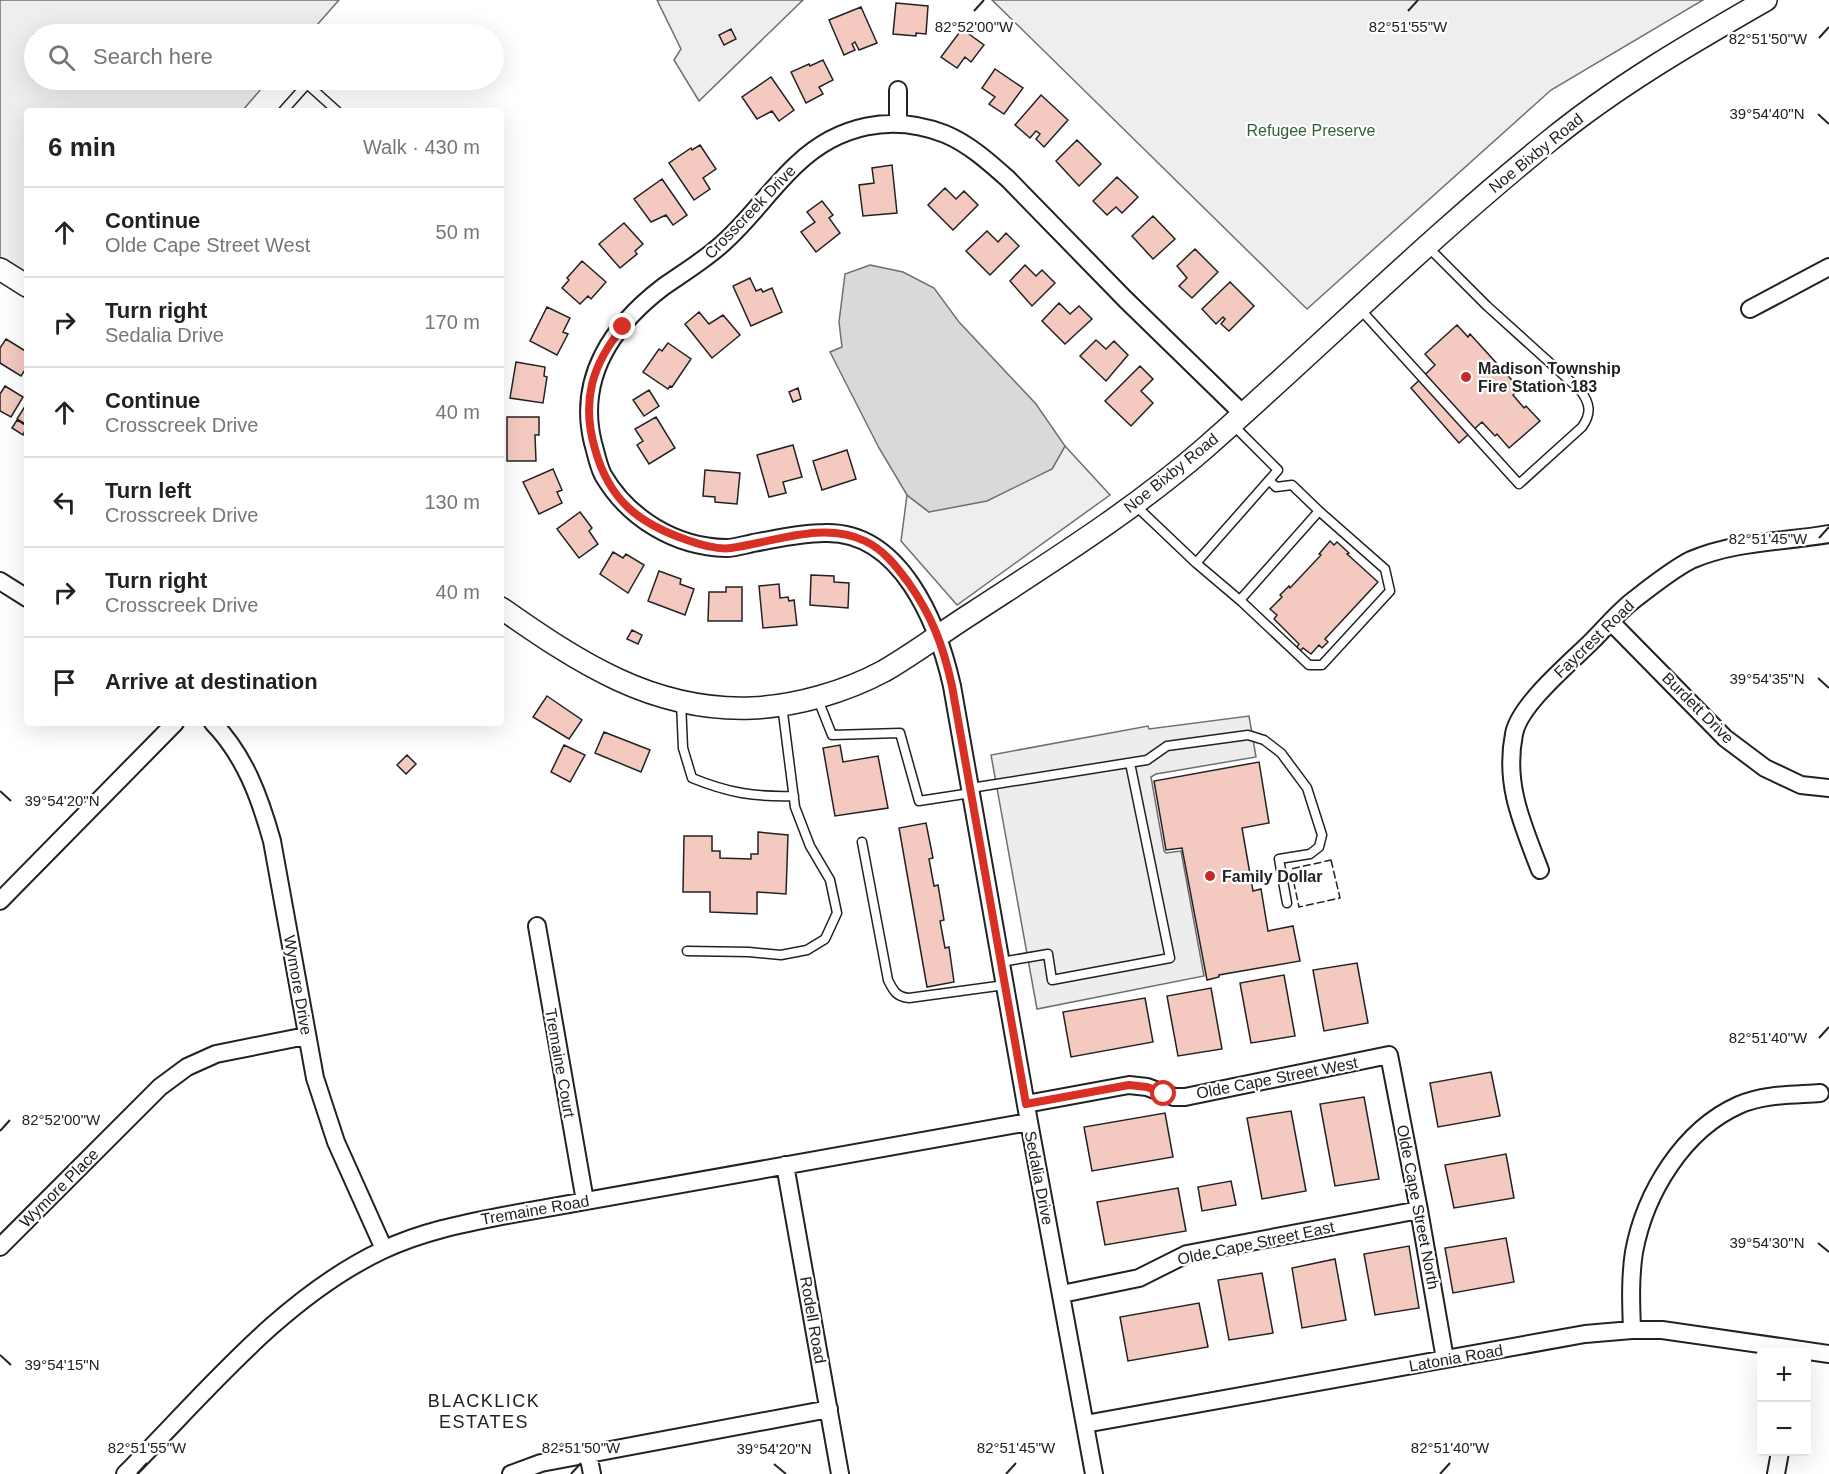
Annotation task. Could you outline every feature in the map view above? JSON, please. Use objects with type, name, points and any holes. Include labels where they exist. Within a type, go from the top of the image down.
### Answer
[{"type":"street","name":"Noe Bixby Road","points":[[504,610],[572,656],[610,678],[681,702],[752,708],[782,705],[843,689],[883,671],[1134,504],[1203,450],[1427,247],[1584,113],[1668,57],[1766,0]]},
{"type":"street","points":[[898,90],[898,124]]},
{"type":"street","name":"Crosscreek Drive","points":[[938,635],[923,604],[896,565],[865,541],[828,532],[803,534],[728,548],[703,546],[655,528],[628,508],[613,491],[601,471],[588,420],[589,391],[607,346],[662,288],[723,243],[773,188],[811,152],[829,140],[869,124],[898,124],[945,135],[987,161],[1008,179],[1125,299],[1237,418]]},
{"type":"street","points":[[1750,309],[1829,267]]},
{"type":"street","points":[[0,269],[24,284]]},
{"type":"street","name":"Faycrest Road","points":[[1540,870],[1518,813],[1511,785],[1510,756],[1514,730],[1528,707],[1634,600],[1689,561],[1721,550],[1755,543],[1829,534]]},
{"type":"street","points":[[0,582],[24,596]]},
{"type":"street","name":"Burdett Drive","points":[[1611,622],[1725,738],[1765,768],[1801,785],[1829,788]]},
{"type":"street","name":"Sedalia Drive","points":[[938,635],[946,657],[952,686],[1094,1474]]},
{"type":"street","points":[[0,901],[172,726]]},
{"type":"street","name":"Wymore Drive","points":[[216,726],[246,769],[261,803],[272,842],[315,1078],[336,1142],[384,1249]]},
{"type":"street","name":"Tremaine Court","points":[[537,926],[585,1201]]},
{"type":"street","name":"Wymore Place","points":[[0,1247],[160,1087],[187,1067],[216,1053],[306,1036]]},
{"type":"street","name":"Olde Cape Street West","points":[[1026,1104],[1129,1085],[1147,1087],[1174,1097],[1185,1097],[1389,1056]]},
{"type":"street","name":"Olde Cape Street North","points":[[1389,1056],[1445,1359]]},
{"type":"street","points":[[1632,1330],[1630,1286],[1635,1251],[1644,1217],[1659,1183],[1677,1155],[1699,1131],[1740,1104],[1763,1098],[1820,1094]]},
{"type":"street","name":"Tremaine Road","points":[[125,1474],[259,1337],[328,1281],[384,1249],[457,1225],[1029,1122]]},
{"type":"street","name":"Rodell Road","points":[[785,1166],[840,1474]]},
{"type":"street","name":"Olde Cape Street East","points":[[1062,1294],[1138,1278],[1187,1254],[1419,1210]]},
{"type":"street","name":"Latonia Road","points":[[1085,1424],[1585,1334],[1662,1330],[1776,1348]]},
{"type":"street","name":"Latonia Road","points":[[1811,1352],[1829,1354]]},
{"type":"street","points":[[511,1474],[541,1463],[829,1409]]},
{"type":"street","points":[[588,1454],[592,1474]]},
{"type":"street","points":[[1776,1474],[1779,1456]]},
{"type":"lane","points":[[286,108],[302,90]]},
{"type":"lane","points":[[314,90],[334,108]]},
{"type":"lane","points":[[1359,308],[1519,484],[1582,427],[1588,419],[1590,409],[1588,400],[1427,247]]},
{"type":"lane","points":[[1196,563],[1278,470],[1237,418]]},
{"type":"lane","points":[[1134,504],[1309,665],[1322,664],[1390,591],[1385,569],[1292,485],[1276,487],[1269,480]]},
{"type":"lane","points":[[1240,600],[1319,511]]},
{"type":"lane","points":[[816,697],[832,735],[900,733],[919,801],[1147,760],[1167,746],[1248,735],[1264,740],[1281,753],[1307,788],[1322,835],[1319,847],[1310,854],[1279,859],[1287,903]]},
{"type":"lane","points":[[681,702],[683,748],[692,778],[714,787],[757,797],[794,796]]},
{"type":"lane","points":[[687,951],[781,955],[807,950],[825,939],[837,914],[830,880],[810,846],[795,807],[782,705]]},
{"type":"lane","points":[[1001,963],[1048,954],[1052,980],[1170,958],[1130,763]]},
{"type":"lane","points":[[862,842],[888,980],[898,996],[909,998],[1005,985]]},
{"type":"green space","points":[[0,0],[339,0],[318,24],[24,24],[24,90],[260,90],[245,108],[24,108],[24,272],[0,258]]},
{"type":"green space","points":[[657,0],[803,0],[699,101],[674,60],[681,49]]},
{"type":"green space","name":"Refugee Preserve","points":[[992,0],[1703,0],[1551,90],[1307,309]]},
{"type":"green space","points":[[1065,446],[1110,495],[957,605],[901,541],[907,495],[929,512],[1052,469]]},
{"type":"shaded area","points":[[870,265],[903,272],[934,288],[959,322],[1036,404],[1065,446],[1052,469],[987,501],[929,512],[907,495],[879,448],[830,352],[842,347],[839,322],[845,274]]},
{"type":"shaded area","points":[[1249,716],[1256,757],[1156,774],[1151,777],[1164,851],[1166,853],[1181,851],[1204,976],[1037,1009],[991,755],[1148,726],[1149,729]]},
{"type":"building","points":[[896,3],[928,6],[926,34],[916,33],[916,36],[893,34]]},
{"type":"building","points":[[861,7],[877,43],[859,50],[855,42],[852,44],[855,50],[844,55],[829,20]]},
{"type":"building","points":[[731,29],[736,39],[724,45],[719,35]]},
{"type":"building","points":[[962,29],[984,45],[971,62],[965,57],[957,68],[941,57]]},
{"type":"building","points":[[823,60],[833,80],[819,87],[823,94],[806,103],[791,72]]},
{"type":"building","points":[[995,69],[1023,88],[1004,114],[989,104],[995,97],[982,88]]},
{"type":"building","points":[[771,77],[794,110],[779,121],[772,111],[757,119],[742,97]]},
{"type":"building","points":[[1041,95],[1068,120],[1044,147],[1036,139],[1040,134],[1036,131],[1030,138],[1015,125]]},
{"type":"building","points":[[1077,140],[1101,164],[1079,186],[1056,161]]},
{"type":"building","points":[[700,145],[716,169],[703,178],[710,189],[694,200],[669,163],[691,148],[692,150]]},
{"type":"building","points":[[892,165],[897,213],[863,216],[859,185],[874,183],[872,168]]},
{"type":"building","points":[[1117,177],[1138,197],[1122,213],[1116,207],[1107,215],[1093,201]]},
{"type":"building","points":[[662,179],[687,215],[673,225],[666,215],[651,222],[634,199]]},
{"type":"building","points":[[945,188],[956,199],[964,191],[978,205],[953,230],[928,205]]},
{"type":"building","points":[[822,201],[833,215],[829,218],[840,233],[816,252],[801,232],[815,222],[807,212]]},
{"type":"building","points":[[1153,216],[1175,239],[1153,259],[1132,236]]},
{"type":"building","points":[[624,223],[643,244],[635,251],[637,254],[620,268],[599,244]]},
{"type":"building","points":[[987,231],[998,242],[1006,233],[1019,246],[990,275],[966,251]]},
{"type":"building","points":[[1195,249],[1218,272],[1192,298],[1179,286],[1187,278],[1177,266]]},
{"type":"building","points":[[582,261],[606,282],[591,299],[588,296],[580,304],[562,288],[569,280],[567,278]]},
{"type":"building","points":[[1025,265],[1036,276],[1042,270],[1055,283],[1032,306],[1010,281]]},
{"type":"building","points":[[750,278],[756,291],[761,289],[763,292],[772,288],[782,312],[751,326],[733,286]]},
{"type":"building","points":[[1230,282],[1254,306],[1229,331],[1221,324],[1225,319],[1223,317],[1216,324],[1202,309]]},
{"type":"building","points":[[1059,303],[1070,314],[1079,306],[1092,319],[1065,344],[1042,321]]},
{"type":"building","points":[[547,307],[570,318],[563,332],[568,334],[557,355],[530,341]]},
{"type":"building","points":[[699,312],[709,324],[723,315],[740,335],[712,358],[685,324]]},
{"type":"building","name":"Madison Township Fire Station 183","points":[[1457,325],[1468,337],[1470,334],[1520,389],[1513,395],[1540,421],[1509,448],[1482,422],[1459,443],[1411,388],[1435,365],[1425,354]]},
{"type":"building","points":[[6,339],[24,350],[24,372],[21,376],[0,363],[0,348]]},
{"type":"building","points":[[1096,340],[1106,349],[1114,341],[1128,355],[1106,381],[1080,356]]},
{"type":"building","points":[[668,343],[691,359],[672,387],[668,389],[643,372],[659,349],[662,351]]},
{"type":"building","points":[[516,362],[545,367],[544,376],[547,377],[543,403],[510,398]]},
{"type":"building","points":[[1140,366],[1153,379],[1141,391],[1153,403],[1131,426],[1105,401]]},
{"type":"building","points":[[5,386],[23,397],[11,417],[0,411],[0,394]]},
{"type":"building","points":[[798,388],[801,399],[793,402],[789,392]]},
{"type":"building","points":[[649,390],[659,406],[644,416],[633,400]]},
{"type":"building","points":[[24,408],[24,423],[17,419]]},
{"type":"building","points":[[507,417],[539,417],[539,435],[535,435],[536,461],[507,461]]},
{"type":"building","points":[[656,417],[675,448],[649,464],[637,445],[643,441],[635,429]]},
{"type":"building","points":[[17,420],[24,424],[23,435],[12,428]]},
{"type":"building","points":[[793,445],[802,477],[783,482],[786,493],[769,497],[757,455]]},
{"type":"building","points":[[847,450],[856,479],[822,490],[813,461]]},
{"type":"building","points":[[553,469],[562,490],[557,492],[562,503],[539,514],[523,482]]},
{"type":"building","points":[[705,470],[740,473],[737,504],[715,502],[715,497],[703,496]]},
{"type":"building","points":[[580,512],[592,528],[589,531],[598,544],[579,558],[557,529]]},
{"type":"building","points":[[1330,541],[1334,545],[1337,542],[1378,582],[1325,639],[1328,642],[1322,648],[1319,645],[1311,654],[1303,648],[1300,651],[1296,648],[1299,644],[1274,619],[1277,615],[1270,609],[1282,597],[1280,595],[1289,586],[1290,588],[1321,555],[1319,554]]},
{"type":"building","points":[[613,552],[623,558],[626,554],[644,565],[628,593],[600,574]]},
{"type":"building","points":[[659,571],[681,579],[680,584],[694,589],[685,615],[648,601]]},
{"type":"building","points":[[811,575],[834,576],[834,582],[849,583],[848,608],[810,605]]},
{"type":"building","points":[[779,584],[780,598],[788,597],[789,601],[794,600],[797,625],[763,628],[759,586]]},
{"type":"building","points":[[726,587],[742,587],[742,621],[708,621],[709,592],[726,592]]},
{"type":"building","points":[[632,630],[642,635],[638,644],[627,639]]},
{"type":"building","points":[[547,696],[582,720],[569,739],[533,717]]},
{"type":"building","points":[[604,732],[650,750],[641,772],[595,753]]},
{"type":"building","points":[[564,745],[585,755],[570,782],[551,772]]},
{"type":"building","points":[[840,745],[843,762],[878,756],[888,808],[835,816],[823,748]]},
{"type":"building","points":[[407,755],[416,764],[406,774],[397,765]]},
{"type":"building","points":[[1259,762],[1269,823],[1242,828],[1253,891],[1261,889],[1268,931],[1293,926],[1300,961],[1219,975],[1219,977],[1207,980],[1182,848],[1166,850],[1154,781]]},
{"type":"building","points":[[926,823],[933,858],[929,859],[934,886],[938,885],[944,920],[940,921],[945,948],[949,947],[954,982],[927,987],[899,828]]},
{"type":"building","points":[[758,832],[788,835],[786,894],[757,892],[757,914],[710,912],[710,892],[683,892],[684,836],[712,836],[712,851],[720,851],[720,858],[751,859],[751,854],[758,854]]},
{"type":"building","points":[[1357,963],[1368,1023],[1324,1031],[1313,970]]},
{"type":"building","points":[[1284,975],[1295,1036],[1251,1043],[1240,983]]},
{"type":"building","points":[[1211,988],[1222,1049],[1178,1056],[1167,996]]},
{"type":"building","points":[[1145,998],[1153,1042],[1071,1057],[1063,1012]]},
{"type":"building","points":[[1491,1072],[1500,1116],[1438,1127],[1430,1083]]},
{"type":"building","points":[[1364,1097],[1379,1179],[1335,1186],[1320,1104]]},
{"type":"building","points":[[1291,1111],[1306,1191],[1262,1199],[1247,1118]]},
{"type":"building","points":[[1165,1113],[1173,1157],[1092,1171],[1084,1127]]},
{"type":"building","points":[[1506,1154],[1514,1198],[1454,1208],[1445,1165]]},
{"type":"building","points":[[1231,1181],[1236,1205],[1202,1211],[1198,1187]]},
{"type":"building","points":[[1178,1188],[1186,1231],[1105,1245],[1097,1202]]},
{"type":"building","points":[[1506,1238],[1514,1282],[1453,1293],[1445,1248]]},
{"type":"building","points":[[1409,1246],[1419,1308],[1375,1315],[1364,1254]]},
{"type":"building","points":[[1335,1259],[1346,1320],[1302,1328],[1292,1268]]},
{"type":"building","points":[[1262,1273],[1273,1333],[1229,1340],[1218,1280]]},
{"type":"building","points":[[1199,1303],[1208,1347],[1128,1361],[1120,1317]]},
{"type":"fence","points":[[1331,860],[1340,898],[1299,907],[1291,869],[1331,860]]},
{"type":"place","name":"Madison Township Fire Station 183","points":[[1466,377]]},
{"type":"place","name":"Family Dollar","points":[[1210,876]]},
{"type":"district","name":"BLACKLICK ESTATES","points":[[484,1411]]},
{"type":"route","points":[[623,327],[607,346],[596,369],[589,391],[588,420],[601,471],[613,491],[628,508],[655,528],[703,546],[728,548],[803,534],[828,532],[865,541],[896,565],[932,619],[946,657],[952,686],[1026,1104],[1129,1085],[1147,1087],[1164,1094]]}]
